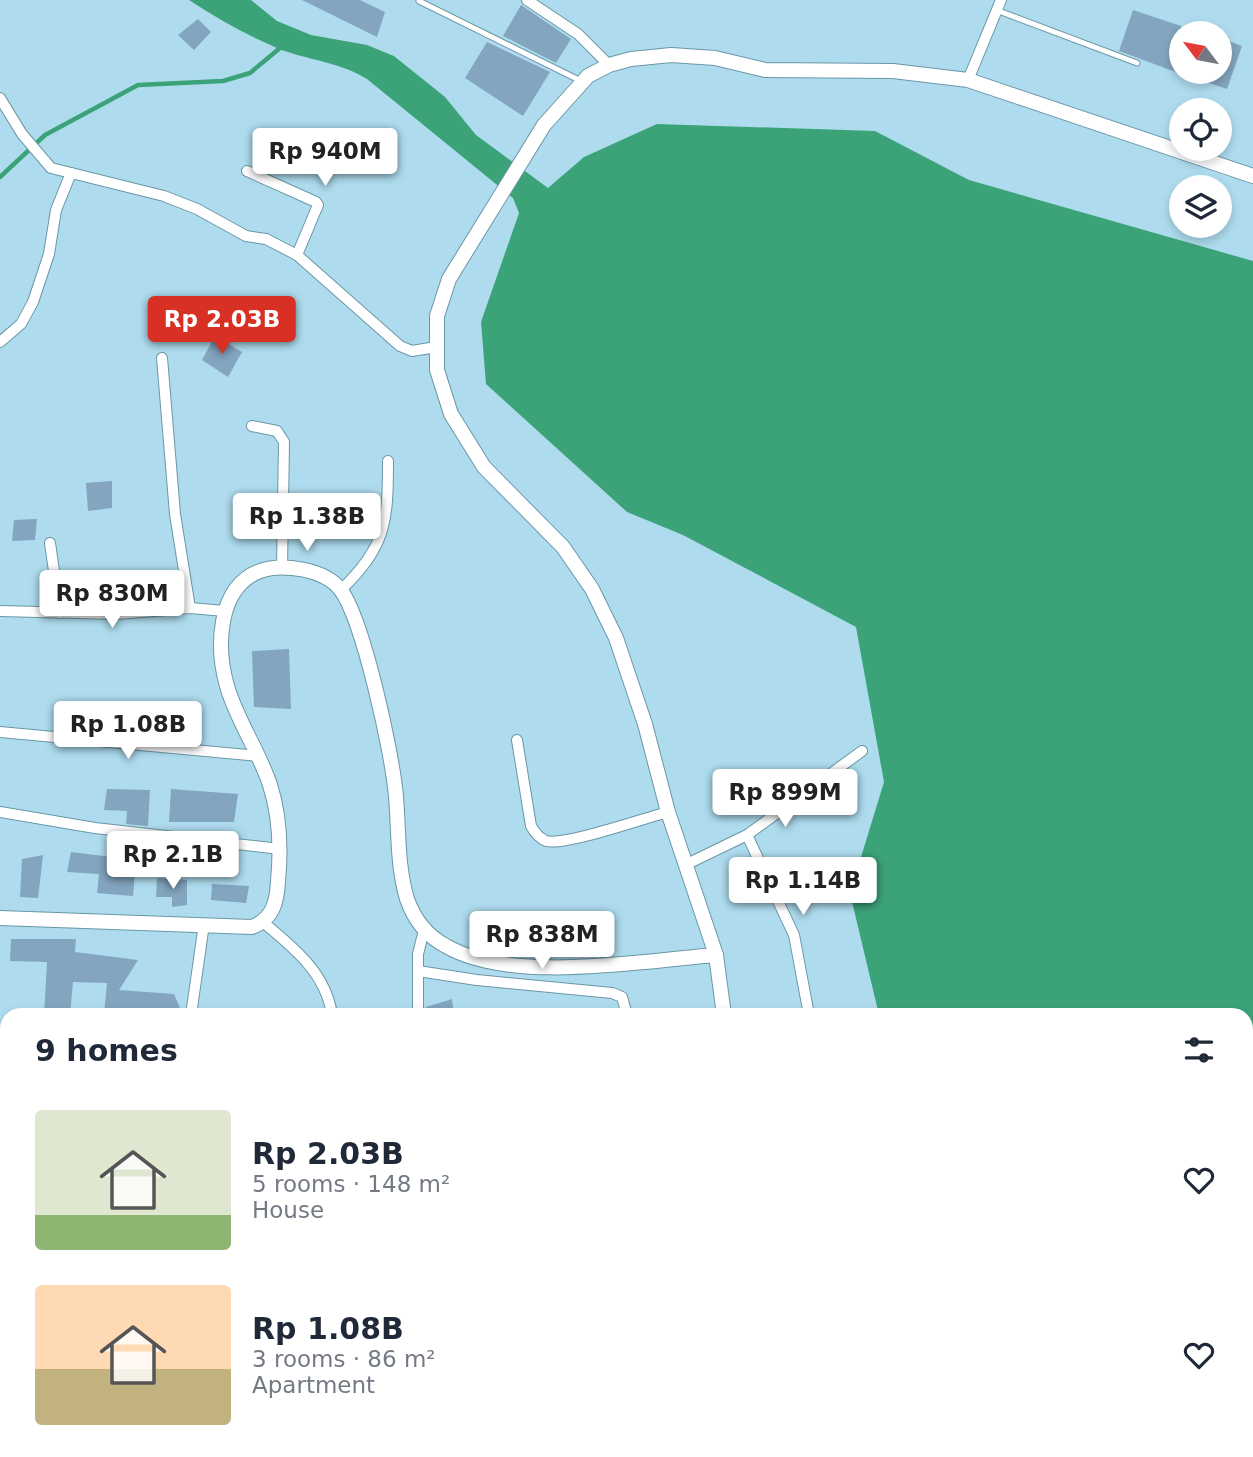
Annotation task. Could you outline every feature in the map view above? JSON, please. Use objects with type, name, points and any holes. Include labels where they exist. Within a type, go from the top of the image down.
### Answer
[{"type":"street","points":[[527,0],[578,34],[609,65]]},
{"type":"street","points":[[968,80],[999,5]]},
{"type":"street","points":[[723,1008],[716,955],[668,812],[645,724],[616,638],[592,589],[564,547],[484,467],[451,414],[438,370],[437,316],[449,279],[501,192],[544,125],[581,81],[609,65],[631,59],[671,55],[715,58],[765,70],[893,71],[968,80],[1253,176]]},
{"type":"street","points":[[0,98],[22,134],[51,167],[164,197],[197,209],[246,236],[266,239],[297,255],[400,346],[412,351],[436,346]]},
{"type":"street","points":[[247,170],[318,205],[297,255]]},
{"type":"street","points":[[0,342],[20,324],[33,302],[49,254],[56,210],[71,173]]},
{"type":"street","points":[[162,358],[175,514],[191,608]]},
{"type":"street","points":[[253,426],[277,430],[284,442],[282,568]]},
{"type":"street","points":[[341,590],[369,561],[379,543],[388,502],[388,461]]},
{"type":"street","points":[[50,543],[60,613]]},
{"type":"street","points":[[0,918],[252,927],[264,923],[273,912],[280,849],[277,811],[258,756],[227,686],[222,657],[225,611],[234,590],[246,577],[264,569],[282,568],[304,570],[331,580],[341,590],[358,631],[383,727],[396,795],[400,872],[408,901],[424,930],[444,946],[492,965],[552,967],[716,955]]},
{"type":"street","points":[[0,611],[117,614],[191,608],[225,611]]},
{"type":"street","points":[[0,732],[258,756]]},
{"type":"street","points":[[517,740],[531,826],[539,838],[549,842],[570,838],[668,812]]},
{"type":"street","points":[[685,865],[747,835],[862,751]]},
{"type":"street","points":[[0,812],[95,828],[280,849]]},
{"type":"street","points":[[747,835],[794,935],[808,1008]]},
{"type":"street","points":[[264,923],[306,959],[331,1008]]},
{"type":"street","points":[[192,1008],[204,924]]},
{"type":"street","points":[[418,1008],[418,971],[424,930]]},
{"type":"street","points":[[418,971],[477,980],[612,993],[622,997],[625,1008]]},
{"type":"lane","points":[[419,1],[581,81]]},
{"type":"lane","points":[[999,5],[1137,63]]},
{"type":"shaded area","points":[[189,0],[251,0],[277,21],[311,35],[367,45],[394,56],[445,97],[476,135],[548,188],[584,157],[657,124],[875,131],[969,180],[1253,261],[1253,1008],[877,1008],[850,893],[884,782],[856,627],[683,535],[627,512],[486,384],[481,322],[519,213],[513,198],[367,79],[337,66],[272,46]]},
{"type":"building","points":[[302,0],[360,0],[385,12],[377,37]]},
{"type":"building","points":[[521,5],[571,39],[556,63],[503,36]]},
{"type":"building","points":[[1133,10],[1169,22],[1169,70],[1119,51]]},
{"type":"building","points":[[198,19],[211,32],[194,50],[178,35]]},
{"type":"building","points":[[487,42],[550,72],[523,116],[465,78]]},
{"type":"building","points":[[1232,42],[1242,46],[1232,75]]},
{"type":"building","points":[[1212,84],[1229,84],[1227,89]]},
{"type":"building","points":[[215,336],[242,352],[228,377],[202,360]]},
{"type":"building","points":[[112,481],[112,508],[88,511],[86,483]]},
{"type":"building","points":[[37,519],[35,540],[12,541],[14,520]]},
{"type":"building","points":[[289,649],[291,709],[254,707],[252,651]]},
{"type":"building","points":[[107,789],[150,790],[148,826],[126,824],[127,811],[104,810]]},
{"type":"building","points":[[171,789],[238,794],[234,822],[169,822]]},
{"type":"building","points":[[71,852],[136,860],[133,896],[97,893],[99,874],[67,872]]},
{"type":"building","points":[[43,855],[38,898],[20,897],[22,859]]},
{"type":"building","points":[[157,878],[187,880],[187,905],[172,907],[172,897],[156,897]]},
{"type":"building","points":[[212,884],[249,886],[246,903],[211,900]]},
{"type":"building","points":[[11,939],[76,939],[75,952],[138,960],[119,990],[174,994],[180,1008],[105,1008],[107,983],[73,982],[71,1008],[44,1008],[47,962],[10,961]]},
{"type":"building","points":[[452,999],[453,1008],[426,1007]]},
{"type":"waterway","points":[[0,177],[45,135],[138,85],[223,81],[250,73],[280,48],[285,48]]}]
